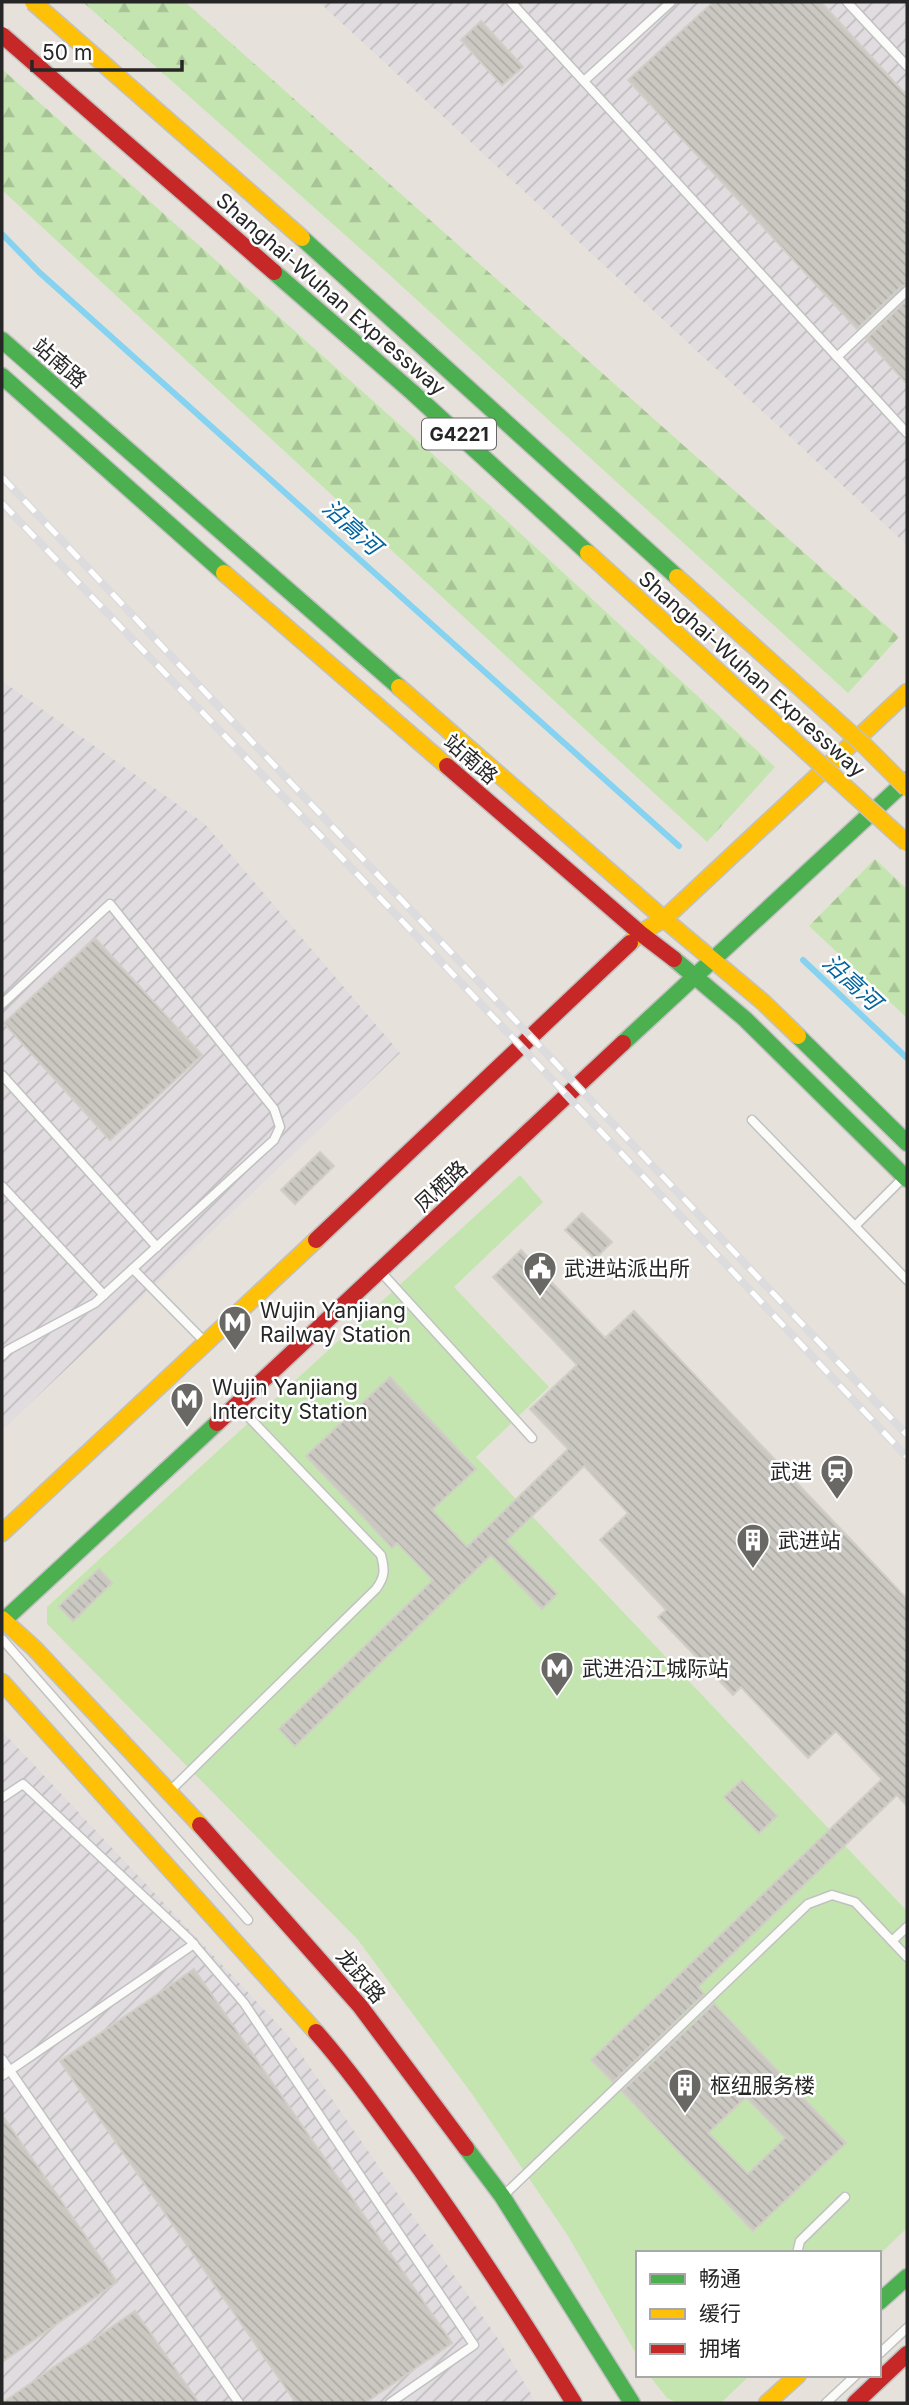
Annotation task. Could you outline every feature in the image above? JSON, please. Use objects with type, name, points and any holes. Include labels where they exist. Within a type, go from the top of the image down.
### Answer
[{"type":"main road","name":"Shanghai-Wuhan Expressway","points":[[33,2],[259,199],[866,747],[907,788]]},
{"type":"main road","name":"Shanghai-Wuhan Expressway","points":[[2,36],[412,391],[907,843]]},
{"type":"main road","name":"站南路","points":[[2,340],[762,1002],[907,1143]]},
{"type":"main road","name":"站南路","points":[[2,376],[173,530],[640,933],[696,976],[745,1019],[906,1178]]},
{"type":"main road","points":[[2,1533],[640,933],[664,919],[907,692]]},
{"type":"main road","name":"凤栖路","points":[[2,1621],[696,976],[712,958],[907,780]]},
{"type":"main road","name":"龙跃路","points":[[2,1621],[34,1648],[235,1862],[360,2006],[502,2196],[632,2403]]},
{"type":"main road","points":[[2,1682],[341,2061],[431,2183],[517,2310],[574,2403]]},
{"type":"main road","points":[[881,2300],[907,2277]]},
{"type":"main road","points":[[855,2403],[907,2354]]},
{"type":"main road","points":[[768,2403],[796,2377]]},
{"type":"lane","points":[[511,2],[907,433]]},
{"type":"lane","points":[[584,81],[671,2]]},
{"type":"lane","points":[[846,2],[907,66]]},
{"type":"lane","points":[[837,357],[907,291]]},
{"type":"lane","points":[[2,1004],[110,904],[274,1108],[280,1127],[274,1140],[95,1303],[8,1350],[2,1356]]},
{"type":"lane","points":[[2,1075],[157,1247]]},
{"type":"lane","points":[[752,1120],[907,1280]]},
{"type":"lane","points":[[855,1226],[906,1178]]},
{"type":"lane","points":[[2,1186],[104,1295]]},
{"type":"lane","points":[[133,1269],[205,1343]]},
{"type":"lane","points":[[380,1271],[532,1438]]},
{"type":"lane","points":[[169,1792],[376,1590],[383,1580],[385,1568],[381,1555],[236,1404]]},
{"type":"lane","points":[[2,1639],[248,1920]]},
{"type":"lane","points":[[2,1798],[23,1784],[194,1944],[244,2003],[474,2345],[390,2403]]},
{"type":"lane","points":[[502,2196],[808,1904],[832,1895],[855,1902],[907,1957]]},
{"type":"lane","points":[[892,1941],[907,1927]]},
{"type":"lane","points":[[2,2076],[194,1944]]},
{"type":"lane","points":[[2,2059],[239,2403]]},
{"type":"lane","points":[[798,2251],[800,2241],[845,2197]]},
{"type":"lane","points":[[881,2352],[907,2329]]},
{"type":"lane","points":[[826,2403],[854,2377]]},
{"type":"shaded area","points":[[319,2],[907,2],[907,545]]},
{"type":"shaded area","points":[[2,681],[204,823],[400,1053],[2,1430]]},
{"type":"shaded area","points":[[2,1731],[287,2034],[501,2343],[536,2403],[2,2403]]},
{"type":"green space","points":[[83,2],[185,2],[899,637],[848,693],[372,259]]},
{"type":"green space","points":[[2,69],[495,510],[775,767],[707,842],[2,190]]},
{"type":"green space","points":[[875,859],[907,889],[907,1018],[809,926]]},
{"type":"green space","points":[[520,1175],[543,1202],[454,1287],[549,1387],[476,1457],[907,1911],[907,2228],[881,2253],[636,2251],[636,2354],[568,2236],[472,2094],[358,1940],[47,1624],[47,1607]]},
{"type":"green space","points":[[651,2377],[748,2377],[721,2403],[678,2403],[667,2398]]},
{"type":"building","points":[[713,2],[821,2],[907,96],[907,285],[902,286],[857,329],[628,80]]},
{"type":"building","points":[[481,21],[523,67],[502,85],[461,40]]},
{"type":"building","points":[[907,300],[907,384],[866,339]]},
{"type":"building","points":[[95,938],[202,1055],[110,1140],[4,1023]]},
{"type":"building","points":[[320,1152],[334,1166],[295,1204],[281,1190]]},
{"type":"building","points":[[582,1213],[612,1242],[595,1259],[565,1230]]},
{"type":"building","name":"武进站","points":[[521,1250],[605,1338],[634,1311],[907,1599],[907,1806],[897,1795],[698,1987],[704,1994],[613,2082],[591,2060],[882,1779],[836,1731],[808,1758],[741,1687],[733,1695],[658,1617],[666,1610],[600,1540],[628,1513],[584,1466],[506,1541],[557,1594],[542,1609],[491,1555],[295,1746],[279,1729],[433,1580],[397,1543],[392,1548],[306,1456],[390,1377],[476,1469],[432,1510],[467,1547],[568,1449],[530,1409],[577,1365],[493,1277]]},
{"type":"building","points":[[99,1569],[112,1583],[73,1621],[59,1606]]},
{"type":"building","points":[[742,1780],[777,1816],[759,1833],[724,1797]]},
{"type":"building","points":[[194,1969],[452,2343],[365,2403],[296,2403],[60,2061]]},
{"type":"building","name":"枢纽服务楼","points":[[714,2004],[846,2143],[753,2231],[622,2091]],"holes":[[[746,2097],[785,2138],[748,2174],[708,2133]]]},
{"type":"building","points":[[2,2115],[117,2282],[2,2362]]},
{"type":"building","points":[[135,2311],[199,2403],[2,2403]]},
{"type":"waterway","name":"沿高河","points":[[2,234],[39,272],[679,846]]},
{"type":"waterway","name":"沿高河","points":[[803,960],[907,1058]]},
{"type":"railway","points":[[2,477],[907,1435]]},
{"type":"railway","points":[[2,503],[449,970],[907,1457]]},
{"type":"traffic: fast","points":[[302,238],[677,577]]},
{"type":"traffic: fast","points":[[274,272],[412,392],[588,553]]},
{"type":"traffic: fast","points":[[2,340],[399,687]]},
{"type":"traffic: fast","points":[[2,376],[224,573]]},
{"type":"traffic: fast","points":[[623,1043],[907,780]]},
{"type":"traffic: fast","points":[[674,959],[745,1019],[907,1179]]},
{"type":"traffic: fast","points":[[798,1036],[907,1143]]},
{"type":"traffic: fast","points":[[2,1622],[217,1423]]},
{"type":"traffic: fast","points":[[466,2148],[502,2196],[632,2403]]},
{"type":"traffic: fast","points":[[881,2300],[907,2277]]},
{"type":"traffic: slow","points":[[33,2],[302,238]]},
{"type":"traffic: slow","points":[[588,553],[907,843]]},
{"type":"traffic: slow","points":[[224,573],[447,766]]},
{"type":"traffic: slow","points":[[677,577],[866,747],[907,788]]},
{"type":"traffic: slow","points":[[399,687],[763,1002],[798,1036]]},
{"type":"traffic: slow","points":[[630,943],[640,933],[664,919],[907,692]]},
{"type":"traffic: slow","points":[[2,1533],[316,1240]]},
{"type":"traffic: slow","points":[[2,1619],[34,1648],[200,1825]]},
{"type":"traffic: slow","points":[[2,1682],[316,2032]]},
{"type":"traffic: slow","points":[[767,2403],[796,2377]]},
{"type":"traffic: jam","points":[[2,35],[274,272]]},
{"type":"traffic: jam","points":[[447,766],[640,933],[674,959]]},
{"type":"traffic: jam","points":[[316,1240],[630,943]]},
{"type":"traffic: jam","points":[[217,1423],[623,1043]]},
{"type":"traffic: jam","points":[[200,1825],[360,2006],[466,2148]]},
{"type":"traffic: jam","points":[[316,2032],[368,2097],[443,2202],[574,2403]]},
{"type":"traffic: jam","points":[[855,2403],[907,2354]]},
{"type":"place","name":"武进站派出所","points":[[540,1298]]},
{"type":"place","name":"Wujin Yanjiang Railway Station","points":[[235,1352]]},
{"type":"place","name":"Wujin Yanjiang Intercity Station","points":[[187,1429]]},
{"type":"place","name":"武进","points":[[837,1501]]},
{"type":"place","name":"武进站","points":[[753,1570]]},
{"type":"place","name":"武进沿江城际站","points":[[557,1698]]},
{"type":"place","name":"枢纽服务楼","points":[[685,2115]]}]
